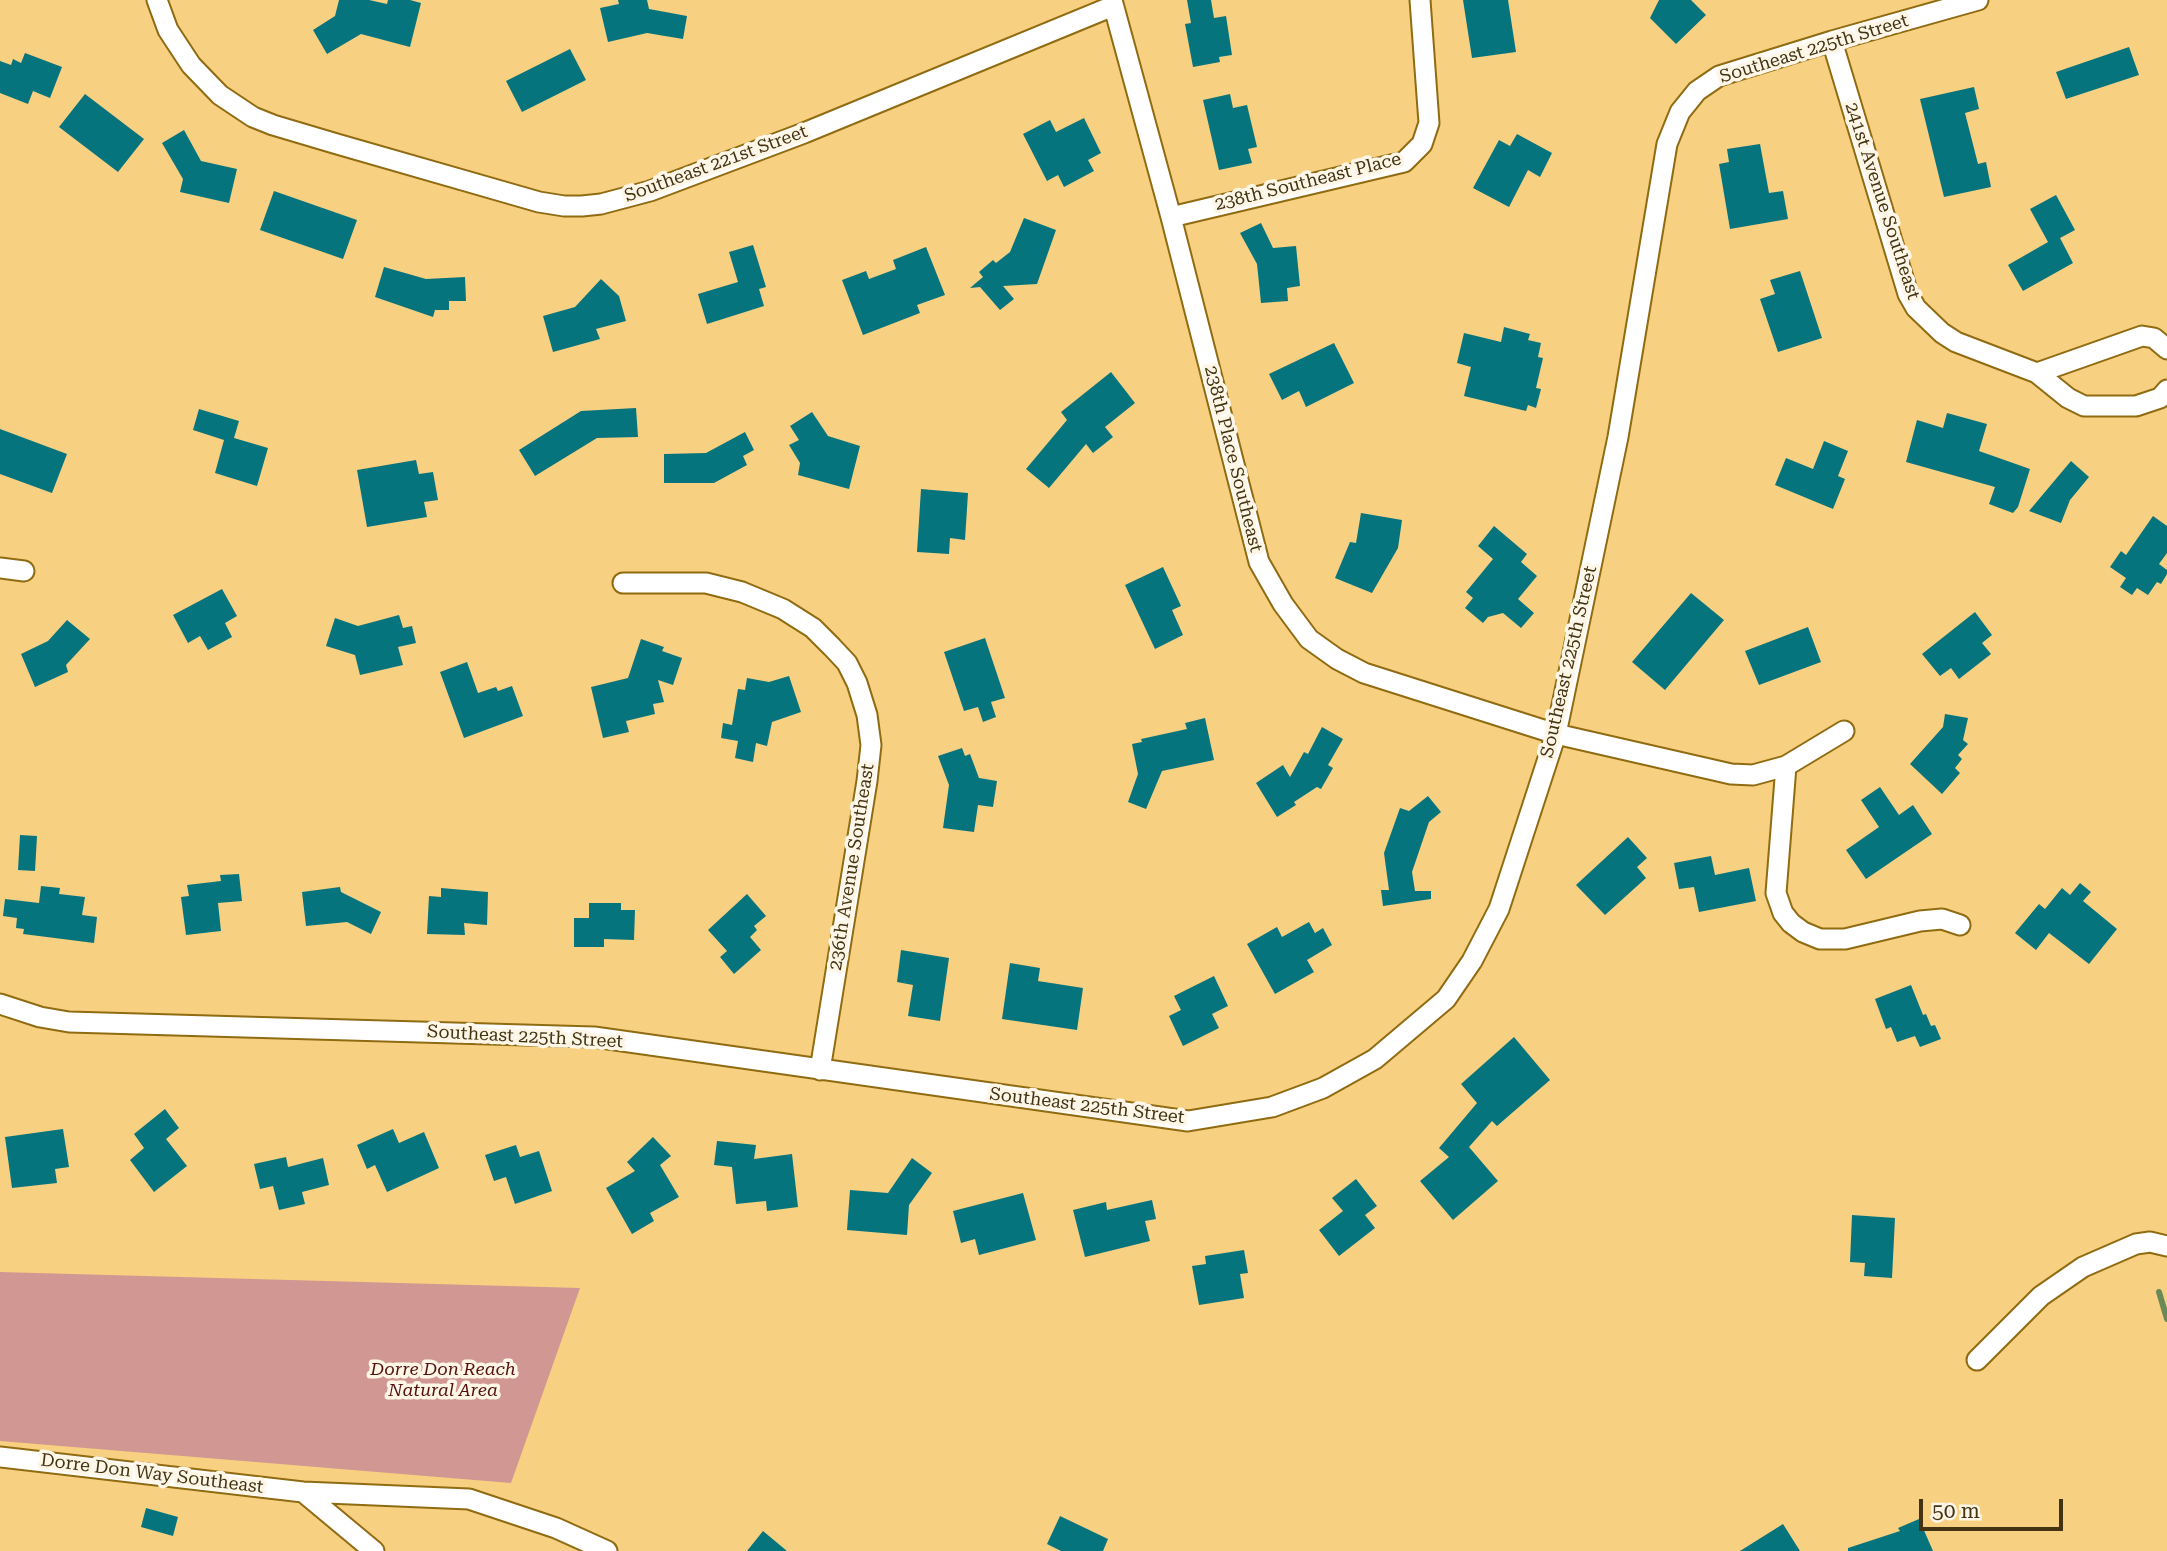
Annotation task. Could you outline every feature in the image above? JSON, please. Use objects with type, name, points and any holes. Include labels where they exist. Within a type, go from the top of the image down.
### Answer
[{"type":"street","name":"Southeast 221st Street","points":[[157,0],[168,30],[191,65],[220,95],[253,117],[324,141],[539,202],[582,206],[601,204],[650,191],[804,133],[1112,3]]},
{"type":"street","name":"238th Southeast Place","points":[[1171,217],[1404,162],[1422,144],[1429,123],[1420,0]]},
{"type":"street","name":"Southeast 225th Street","points":[[0,1004],[40,1017],[69,1022],[594,1037],[1188,1121],[1272,1107],[1323,1088],[1375,1059],[1421,1023],[1446,999],[1472,961],[1499,909],[1556,734],[1618,437],[1667,144],[1680,112],[1697,91],[1719,76],[1978,0]]},
{"type":"street","name":"238th Place Southeast","points":[[1112,3],[1171,217],[1259,562],[1283,604],[1309,639],[1337,659],[1364,673],[1556,734],[1731,774],[1753,775],[1786,766],[1844,731]]},
{"type":"street","name":"241st Avenue Southeast","points":[[1832,41],[1908,294],[1916,308],[1942,333],[1956,342],[2037,373],[2068,398],[2084,406],[2136,406],[2160,398],[2167,390]]},
{"type":"street","points":[[2037,373],[2142,337],[2154,338],[2167,349]]},
{"type":"street","points":[[0,568],[24,571]]},
{"type":"street","name":"236th Avenue Southeast","points":[[623,583],[706,583],[742,592],[783,609],[813,628],[832,647],[847,663],[857,683],[867,715],[871,745],[820,1070]]},
{"type":"street","points":[[1786,766],[1776,893],[1783,913],[1791,923],[1802,932],[1820,939],[1845,939],[1920,921],[1942,919],[1960,925]]},
{"type":"street","points":[[1977,1360],[2041,1296],[2083,1267],[2136,1244],[2150,1242],[2167,1246]]},
{"type":"street","name":"Dorre Don Way Southeast","points":[[0,1457],[303,1492],[468,1499],[556,1528],[607,1551]]},
{"type":"street","points":[[303,1492],[374,1551]]},
{"type":"green space","name":"Dorre Don Reach Natural Area","points":[[0,1272],[580,1288],[511,1483],[0,1441]]},
{"type":"building","points":[[339,0],[369,0],[387,4],[388,0],[410,0],[421,3],[410,47],[361,34],[327,54],[313,30],[335,16]]},
{"type":"building","points":[[618,0],[647,0],[649,9],[687,16],[683,39],[647,33],[608,42],[600,8],[619,4]]},
{"type":"building","points":[[1187,0],[1211,0],[1214,18],[1226,16],[1232,55],[1219,57],[1220,62],[1193,67],[1185,24],[1191,23]]},
{"type":"building","points":[[1463,0],[1508,0],[1516,52],[1472,58]]},
{"type":"building","points":[[1659,0],[1691,0],[1706,15],[1676,44],[1650,18]]},
{"type":"building","points":[[2129,47],[2139,75],[2066,99],[2056,72]]},
{"type":"building","points":[[570,49],[586,80],[522,112],[506,81]]},
{"type":"building","points":[[25,53],[62,67],[50,98],[33,91],[28,104],[0,93],[0,61],[11,65],[13,59],[21,63]]},
{"type":"building","points":[[1974,87],[1979,109],[1965,113],[1978,164],[1986,162],[1991,187],[1944,197],[1920,99]]},
{"type":"building","points":[[85,94],[144,139],[118,172],[59,127]]},
{"type":"building","points":[[1230,94],[1233,108],[1247,105],[1257,147],[1248,149],[1252,163],[1219,170],[1203,100]]},
{"type":"building","points":[[1084,118],[1101,153],[1088,160],[1094,171],[1064,187],[1058,175],[1047,181],[1023,134],[1050,120],[1056,132]]},
{"type":"building","points":[[184,130],[201,161],[237,169],[229,203],[180,192],[183,179],[162,143]]},
{"type":"building","points":[[1517,134],[1552,153],[1540,177],[1528,170],[1509,207],[1473,188],[1499,140],[1510,146]]},
{"type":"building","points":[[1760,144],[1769,193],[1783,191],[1788,219],[1730,229],[1719,164],[1729,162],[1727,149]]},
{"type":"building","points":[[274,191],[357,220],[343,259],[260,230]]},
{"type":"building","points":[[2056,195],[2075,230],[2060,238],[2073,263],[2023,291],[2008,265],[2048,242],[2030,209]]},
{"type":"building","points":[[1024,218],[1056,230],[1037,284],[1003,286],[1014,299],[1000,310],[980,287],[970,288],[983,277],[979,272],[993,260],[996,263],[1010,252]]},
{"type":"building","points":[[1261,223],[1273,248],[1296,246],[1300,286],[1287,288],[1288,301],[1261,303],[1257,264],[1240,233]]},
{"type":"building","points":[[753,245],[766,287],[759,289],[764,306],[707,324],[698,294],[738,282],[729,252]]},
{"type":"building","points":[[926,247],[945,295],[917,305],[920,313],[863,335],[842,280],[866,271],[869,279],[896,269],[893,260]]},
{"type":"building","points":[[384,267],[426,279],[465,277],[466,301],[449,301],[449,310],[435,310],[433,317],[375,297]]},
{"type":"building","points":[[1800,271],[1822,338],[1778,352],[1760,299],[1775,294],[1770,280]]},
{"type":"building","points":[[601,279],[619,296],[626,321],[596,329],[600,339],[553,352],[543,316],[575,307]]},
{"type":"building","points":[[1504,327],[1530,334],[1528,340],[1541,343],[1538,357],[1543,358],[1536,388],[1541,389],[1536,408],[1528,405],[1526,411],[1464,396],[1471,367],[1457,363],[1464,333],[1501,342]]},
{"type":"building","points":[[1334,343],[1354,383],[1306,407],[1299,391],[1282,400],[1269,374]]},
{"type":"building","points":[[1111,372],[1135,403],[1105,427],[1113,437],[1093,453],[1086,444],[1049,488],[1026,469],[1067,420],[1061,412]]},
{"type":"building","points":[[636,408],[638,437],[597,438],[535,476],[519,450],[581,411]]},
{"type":"building","points":[[199,409],[239,421],[234,438],[268,448],[257,486],[215,473],[224,440],[193,430]]},
{"type":"building","points":[[812,412],[828,436],[860,446],[849,489],[798,475],[800,463],[789,445],[799,440],[790,426]]},
{"type":"building","points":[[1947,413],[1987,424],[1979,451],[2030,469],[2018,507],[2013,513],[1989,504],[1995,487],[1906,462],[1917,420],[1943,428]]},
{"type":"building","points":[[0,429],[67,454],[52,493],[0,474]]},
{"type":"building","points":[[745,432],[754,450],[743,456],[747,465],[714,483],[664,483],[664,454],[706,453]]},
{"type":"building","points":[[1824,441],[1848,451],[1838,476],[1845,479],[1833,509],[1775,485],[1786,458],[1813,469]]},
{"type":"building","points":[[416,460],[419,474],[433,472],[438,500],[424,502],[427,517],[367,527],[357,470]]},
{"type":"building","points":[[2071,461],[2089,477],[2070,500],[2061,523],[2029,511]]},
{"type":"building","points":[[921,489],[968,493],[965,540],[950,538],[949,554],[917,552]]},
{"type":"building","points":[[1361,513],[1402,520],[1398,548],[1372,593],[1335,578],[1350,542],[1356,543]]},
{"type":"building","points":[[2153,516],[2167,526],[2167,553],[2159,564],[2167,570],[2167,574],[2161,584],[2157,582],[2148,595],[2137,588],[2132,595],[2120,587],[2126,578],[2110,567],[2121,551],[2126,555]]},
{"type":"building","points":[[1494,526],[1527,554],[1521,562],[1537,576],[1518,599],[1534,613],[1521,628],[1503,613],[1488,617],[1483,623],[1465,608],[1473,598],[1466,592],[1493,559],[1478,546]]},
{"type":"building","points":[[1163,567],[1181,606],[1172,610],[1183,635],[1155,649],[1125,585]]},
{"type":"building","points":[[222,589],[237,616],[225,623],[232,637],[208,650],[200,636],[188,643],[173,615]]},
{"type":"building","points":[[1691,593],[1724,620],[1665,690],[1632,662]]},
{"type":"building","points":[[1975,612],[1992,635],[1982,643],[1991,654],[1959,679],[1951,668],[1940,676],[1922,654]]},
{"type":"building","points":[[399,615],[403,628],[412,626],[416,643],[398,647],[403,665],[360,675],[355,655],[326,646],[335,618],[358,626]]},
{"type":"building","points":[[67,620],[90,639],[66,665],[68,672],[35,687],[21,654],[48,641]]},
{"type":"building","points":[[1808,627],[1821,662],[1759,685],[1745,651]]},
{"type":"building","points":[[985,638],[1005,698],[991,702],[996,717],[983,722],[978,707],[964,711],[944,652]]},
{"type":"building","points":[[641,639],[664,647],[662,651],[682,658],[673,685],[658,680],[664,702],[653,704],[655,714],[626,721],[629,732],[603,738],[591,687],[628,678]]},
{"type":"building","points":[[467,662],[478,693],[496,687],[498,691],[512,686],[523,716],[464,738],[440,672]]},
{"type":"building","points":[[789,676],[801,712],[772,722],[767,746],[756,743],[753,762],[735,758],[738,741],[721,738],[723,723],[732,725],[738,689],[745,690],[747,678],[769,682]]},
{"type":"building","points":[[1945,714],[1968,718],[1963,740],[1968,744],[1958,755],[1962,759],[1955,768],[1960,773],[1942,794],[1910,764],[1943,727]]},
{"type":"building","points":[[1205,718],[1214,760],[1162,771],[1146,809],[1128,802],[1138,774],[1132,744],[1142,742],[1141,739],[1187,729],[1185,723]]},
{"type":"building","points":[[1322,727],[1343,739],[1328,765],[1333,768],[1321,789],[1317,787],[1277,817],[1256,783],[1283,765],[1290,777],[1304,752],[1308,754]]},
{"type":"building","points":[[962,748],[965,756],[970,754],[979,778],[997,781],[993,807],[978,805],[974,832],[943,828],[949,785],[938,756]]},
{"type":"building","points":[[1880,787],[1899,815],[1913,805],[1932,834],[1866,879],[1846,850],[1879,827],[1861,800]]},
{"type":"building","points":[[1428,796],[1441,812],[1429,822],[1412,872],[1415,891],[1431,891],[1431,899],[1383,906],[1381,890],[1389,890],[1384,853],[1400,808],[1409,811]]},
{"type":"building","points":[[20,835],[37,836],[35,871],[18,870]]},
{"type":"building","points":[[1628,837],[1647,858],[1637,867],[1646,878],[1605,915],[1576,885]]},
{"type":"building","points":[[1711,856],[1715,875],[1749,868],[1756,901],[1699,912],[1694,887],[1679,889],[1674,863]]},
{"type":"building","points":[[239,874],[242,901],[218,903],[221,931],[186,935],[181,897],[189,896],[187,885],[221,881],[220,875]]},
{"type":"building","points":[[2080,883],[2091,892],[2083,901],[2117,929],[2089,964],[2049,933],[2036,950],[2015,933],[2039,904],[2045,909],[2062,888],[2070,895]]},
{"type":"building","points":[[41,886],[60,888],[59,894],[85,897],[82,915],[97,917],[94,943],[23,934],[24,929],[16,928],[17,918],[3,916],[5,899],[39,903]]},
{"type":"building","points":[[340,887],[341,892],[381,912],[371,934],[347,922],[306,926],[302,892]]},
{"type":"building","points":[[441,888],[488,892],[487,925],[464,923],[465,935],[427,934],[429,896],[441,897]]},
{"type":"building","points":[[747,894],[766,916],[754,926],[757,930],[750,937],[761,950],[734,974],[720,957],[727,951],[708,930]]},
{"type":"building","points":[[589,903],[621,903],[621,910],[635,910],[634,940],[604,939],[604,947],[574,947],[574,918],[589,918]]},
{"type":"building","points":[[1309,922],[1315,933],[1323,928],[1332,945],[1307,960],[1314,972],[1275,994],[1247,944],[1277,927],[1282,937]]},
{"type":"building","points":[[901,950],[949,958],[940,1021],[908,1016],[913,985],[897,982]]},
{"type":"building","points":[[1010,963],[1040,968],[1038,981],[1083,988],[1077,1030],[1002,1019]]},
{"type":"building","points":[[1214,976],[1228,1006],[1212,1014],[1219,1028],[1183,1046],[1169,1016],[1181,1010],[1174,996]]},
{"type":"building","points":[[1911,985],[1923,1015],[1926,1014],[1931,1026],[1935,1025],[1941,1039],[1920,1047],[1915,1036],[1897,1042],[1891,1027],[1886,1029],[1875,999]]},
{"type":"building","points":[[1514,1037],[1550,1080],[1497,1126],[1492,1121],[1469,1147],[1498,1181],[1453,1220],[1420,1181],[1449,1157],[1439,1148],[1477,1103],[1461,1084]]},
{"type":"building","points":[[165,1109],[179,1128],[166,1139],[187,1166],[154,1192],[130,1160],[144,1148],[134,1134]]},
{"type":"building","points":[[63,1129],[69,1167],[55,1169],[57,1183],[12,1188],[5,1137]]},
{"type":"building","points":[[393,1129],[399,1143],[424,1132],[439,1168],[387,1192],[375,1165],[367,1169],[357,1145]]},
{"type":"building","points":[[653,1137],[671,1156],[660,1165],[679,1197],[650,1213],[654,1221],[632,1234],[606,1188],[635,1171],[627,1162]]},
{"type":"building","points":[[717,1141],[756,1145],[754,1159],[792,1154],[798,1207],[767,1211],[766,1201],[736,1204],[732,1167],[714,1165]]},
{"type":"building","points":[[516,1145],[520,1157],[539,1151],[552,1191],[515,1204],[506,1177],[494,1181],[485,1155]]},
{"type":"building","points":[[286,1157],[288,1167],[323,1158],[329,1185],[302,1192],[305,1204],[279,1210],[273,1186],[260,1189],[254,1164]]},
{"type":"building","points":[[912,1158],[932,1173],[909,1205],[907,1235],[847,1230],[850,1190],[888,1193]]},
{"type":"building","points":[[1356,1179],[1377,1206],[1365,1215],[1375,1228],[1339,1256],[1319,1230],[1343,1211],[1332,1198]]},
{"type":"building","points":[[1023,1193],[1036,1240],[979,1255],[975,1239],[961,1243],[953,1211]]},
{"type":"building","points":[[1152,1200],[1156,1219],[1145,1221],[1150,1241],[1085,1257],[1073,1210],[1106,1202],[1107,1210]]},
{"type":"building","points":[[1852,1215],[1895,1218],[1892,1278],[1864,1276],[1865,1263],[1850,1262]]},
{"type":"building","points":[[1244,1250],[1248,1273],[1240,1274],[1244,1298],[1199,1305],[1192,1266],[1206,1264],[1205,1256]]},
{"type":"building","points":[[146,1508],[178,1517],[173,1536],[141,1527]]},
{"type":"building","points":[[1060,1516],[1108,1539],[1103,1551],[1061,1551],[1047,1544]]},
{"type":"building","points":[[1919,1519],[1933,1551],[1848,1551],[1848,1548],[1900,1531],[1898,1528]]},
{"type":"building","points":[[1783,1524],[1800,1551],[1740,1551]]},
{"type":"building","points":[[763,1531],[787,1551],[747,1551]]},
{"type":"waterway","points":[[2159,1292],[2167,1319]]}]
